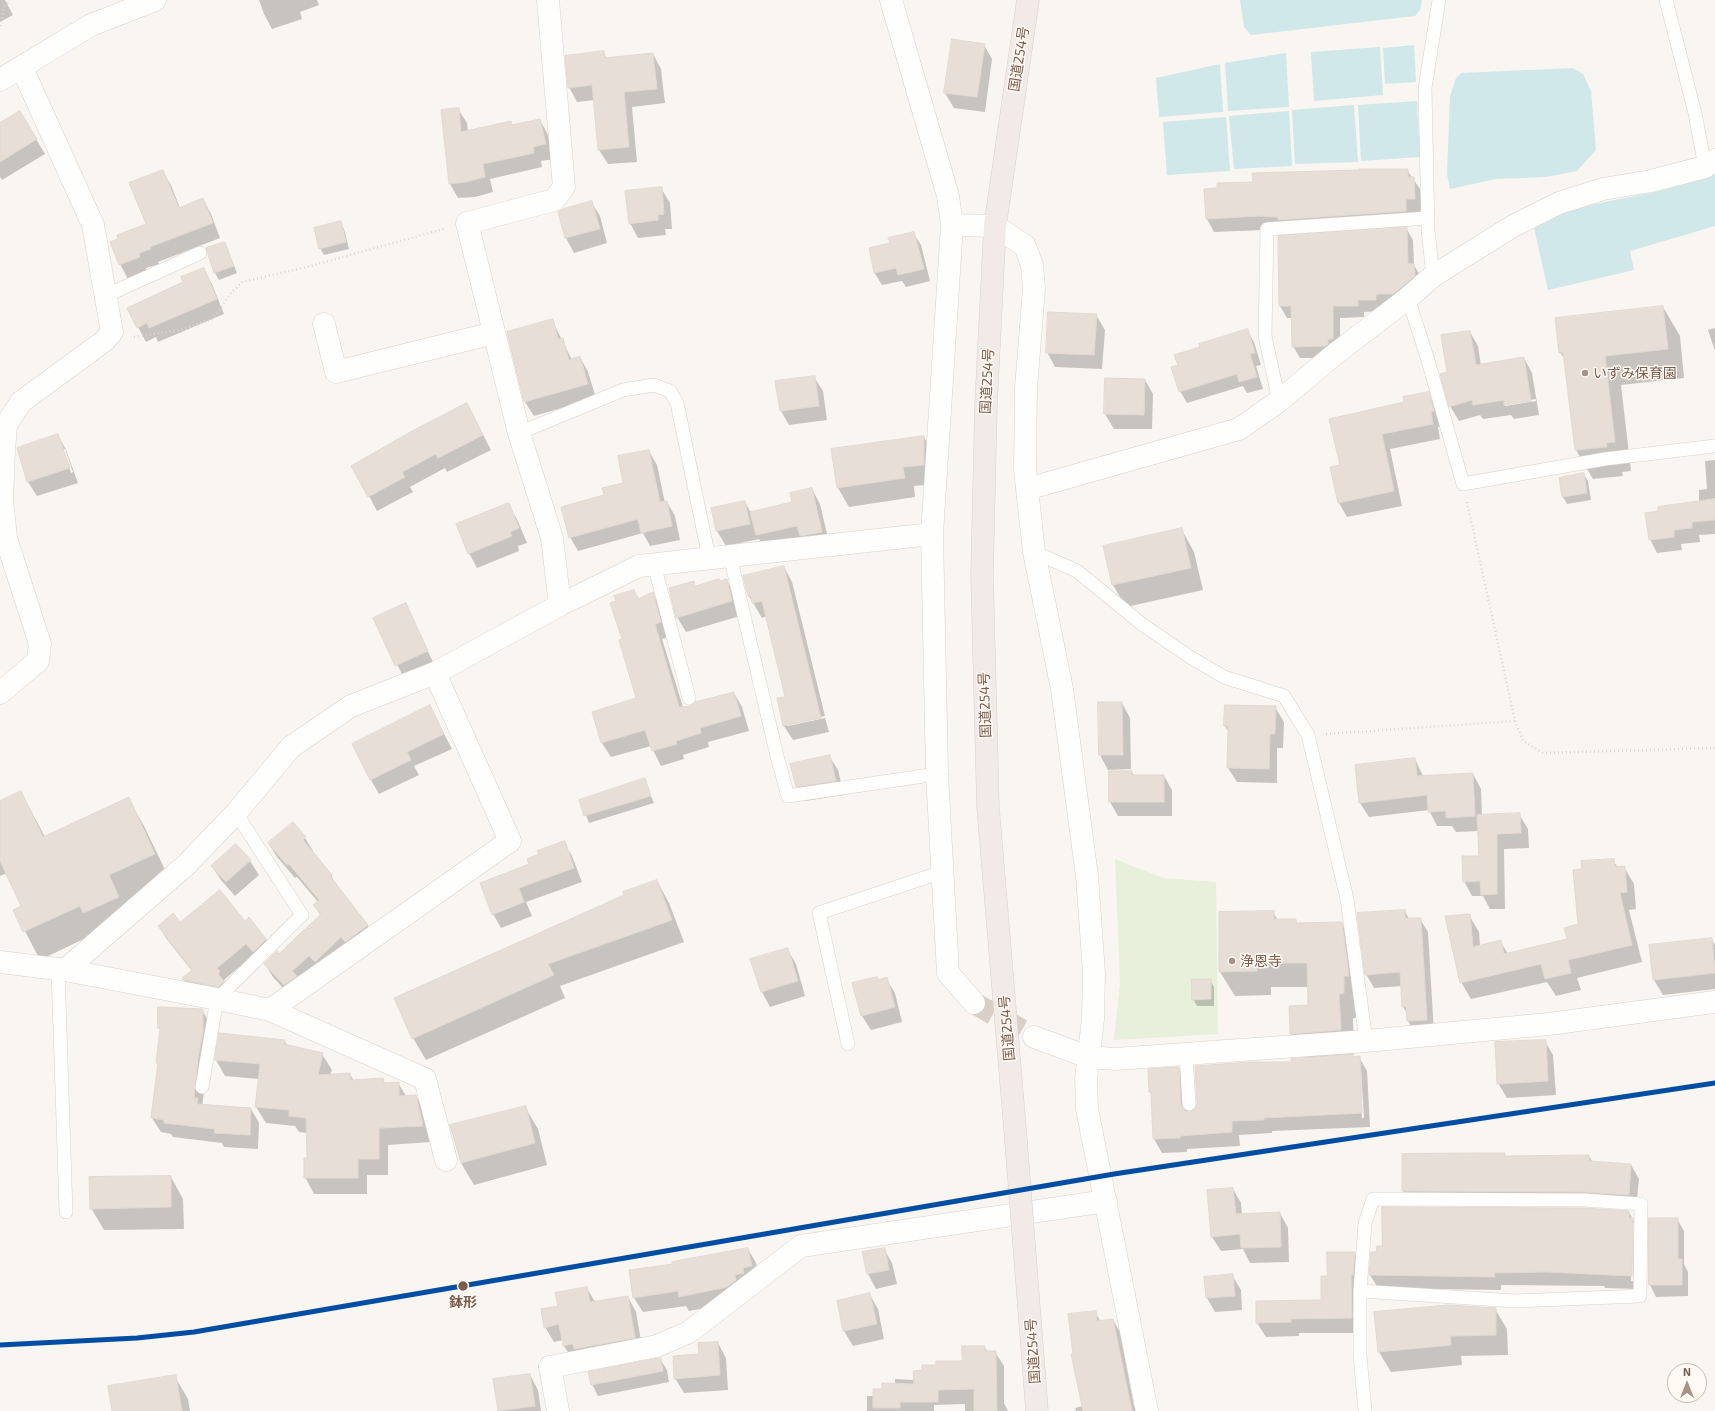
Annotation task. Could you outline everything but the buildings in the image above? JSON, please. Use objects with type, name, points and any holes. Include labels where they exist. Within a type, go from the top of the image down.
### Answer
[{"type":"highway","name":"国道254号","points":[[1028,0],[995,226],[986,405],[982,575],[988,808],[1037,1411]]},
{"type":"street","points":[[1,78],[22,68],[91,25],[155,0]]},
{"type":"street","points":[[548,0],[564,187],[554,200],[467,223],[519,433],[552,538],[560,605]]},
{"type":"street","points":[[891,0],[948,196],[952,225],[932,534],[938,774],[948,973],[974,1003]]},
{"type":"street","points":[[0,693],[38,661],[40,644],[6,538],[2,500],[6,425],[21,402],[104,341],[112,332],[93,225],[22,68]]},
{"type":"street","points":[[1027,489],[1239,429],[1279,401],[1334,355],[1408,298],[1433,276],[1513,226],[1559,203],[1603,189],[1651,181],[1710,163]]},
{"type":"street","points":[[952,225],[995,226],[1025,246],[1032,265],[1034,289],[1026,388],[1025,470],[1034,552],[1062,689],[1087,876],[1094,974],[1093,1019],[1086,1079],[1087,1109],[1147,1411]]},
{"type":"street","points":[[324,324],[336,372],[494,333]]},
{"type":"street","points":[[62,970],[186,865],[236,813],[291,747],[351,706],[435,673],[560,605],[639,566],[932,534]]},
{"type":"street","points":[[270,1010],[510,841],[435,673]]},
{"type":"street","points":[[0,962],[62,970],[217,998],[270,1010],[425,1079],[446,1160]]},
{"type":"street","points":[[1034,1037],[1088,1057],[1115,1059],[1366,1041],[1549,1024],[1715,1002]]},
{"type":"street","points":[[558,1411],[550,1367],[658,1346],[683,1335],[801,1246],[1106,1201]]},
{"type":"lane","points":[[1433,276],[1428,218],[1425,88],[1440,0]]},
{"type":"lane","points":[[1666,0],[1695,113],[1710,163]]},
{"type":"lane","points":[[1279,401],[1265,336],[1267,229],[1428,218]]},
{"type":"lane","points":[[105,296],[200,254]]},
{"type":"lane","points":[[1408,298],[1427,357],[1463,484],[1605,459],[1715,446]]},
{"type":"lane","points":[[519,433],[623,390],[654,385],[670,391],[676,403],[788,796],[938,774]]},
{"type":"lane","points":[[1034,552],[1077,572],[1142,625],[1217,673],[1224,677],[1284,696],[1308,735],[1347,899],[1366,1041]]},
{"type":"lane","points":[[654,564],[690,698]]},
{"type":"lane","points":[[202,1087],[217,998],[302,915],[236,813]]},
{"type":"lane","points":[[848,1044],[819,913],[942,872]]},
{"type":"lane","points":[[62,970],[66,1212]]},
{"type":"lane","points":[[1186,1055],[1189,1104]]},
{"type":"lane","points":[[1360,1291],[1514,1301],[1640,1296],[1641,1204],[1584,1200],[1373,1199],[1365,1223],[1360,1291],[1360,1355],[1365,1411]]},
{"type":"path","points":[[0,26],[4,8],[9,0]]},
{"type":"path","points":[[112,332],[132,338],[180,330],[212,319],[231,293],[242,282],[307,267],[467,223]]},
{"type":"path","points":[[1463,484],[1514,721],[1523,741],[1543,753],[1715,748]]},
{"type":"path","points":[[1308,735],[1514,721]]},
{"type":"green space","points":[[1115,859],[1163,878],[1216,882],[1218,1034],[1114,1040],[1120,983]]},
{"type":"water","points":[[1240,0],[1422,0],[1420,10],[1415,16],[1251,35],[1244,27]]},
{"type":"water","points":[[1414,45],[1416,82],[1385,84],[1383,48]]},
{"type":"water","points":[[1380,47],[1383,95],[1314,101],[1311,52]]},
{"type":"water","points":[[1286,53],[1289,107],[1228,111],[1225,63]]},
{"type":"water","points":[[1220,64],[1223,112],[1159,117],[1156,78]]},
{"type":"water","points":[[1573,68],[1583,74],[1591,91],[1596,150],[1577,171],[1546,177],[1496,179],[1450,189],[1447,174],[1450,96],[1456,78],[1461,73]]},
{"type":"water","points":[[1417,101],[1420,157],[1361,161],[1358,105]]},
{"type":"water","points":[[1354,105],[1358,162],[1295,164],[1292,110]]},
{"type":"water","points":[[1289,111],[1292,166],[1234,169],[1229,116]]},
{"type":"water","points":[[1226,117],[1230,171],[1167,175],[1163,122]]},
{"type":"water","points":[[1715,172],[1715,226],[1630,251],[1634,270],[1548,290],[1534,228],[1565,210],[1660,191],[1692,182]]},
{"type":"tunnel","points":[[974,1003],[1034,1037]]},
{"type":"transit line","points":[[0,1345],[137,1338],[194,1332],[1114,1174],[1715,1083]]},
{"type":"place","name":"いずみ保育園","points":[[1585,373]]},
{"type":"place","name":"浄恩寺","points":[[1232,961]]},
{"type":"place","name":"鉢形","points":[[463,1286]]}]
